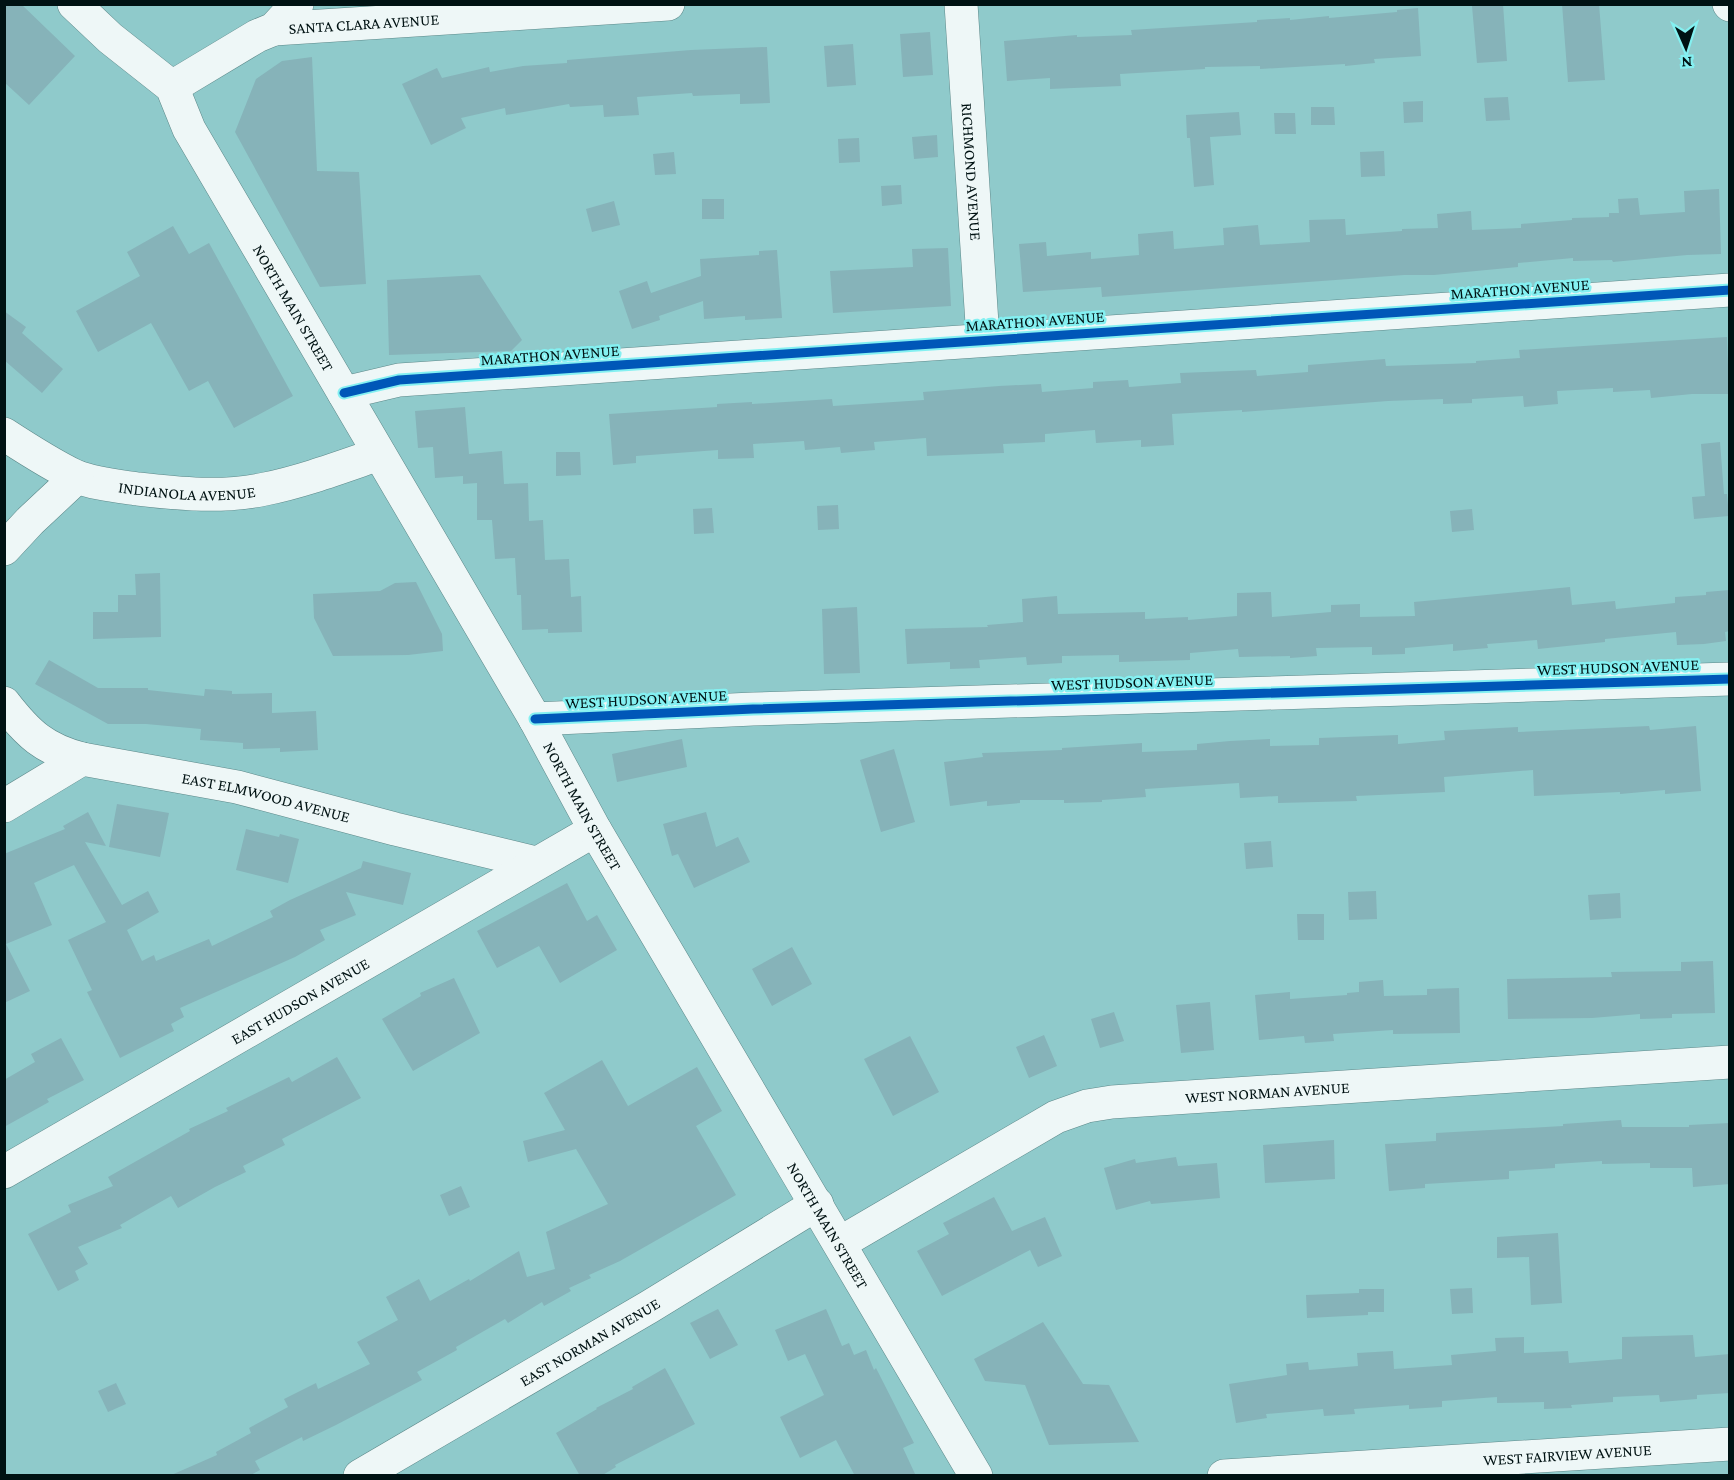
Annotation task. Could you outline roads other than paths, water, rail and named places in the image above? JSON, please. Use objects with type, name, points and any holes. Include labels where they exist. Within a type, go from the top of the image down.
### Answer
[{"type":"street","name":"NORTH MAIN STREET","points":[[74,4],[110,38],[172,87],[189,129],[535,719],[596,830],[976,1476]]},
{"type":"street","points":[[172,87],[257,36],[274,29],[297,4]]},
{"type":"street","name":"SANTA CLARA AVENUE","points":[[274,29],[668,4]]},
{"type":"street","name":"RICHMOND AVENUE","points":[[961,4],[983,339]]},
{"type":"street","name":"MARATHON AVENUE","points":[[344,393],[399,380],[1730,290]]},
{"type":"street","name":"INDIANOLA AVENUE","points":[[4,434],[32,453],[77,477],[109,485],[188,494],[233,493],[263,489],[301,480],[379,454]]},
{"type":"street","points":[[4,549],[77,477]]},
{"type":"street","name":"WEST HUDSON AVENUE","points":[[535,719],[753,709],[1730,679]]},
{"type":"street","name":"EAST ELMWOOD AVENUE","points":[[4,703],[39,741],[62,754],[237,787],[536,864]]},
{"type":"street","points":[[4,806],[82,759]]},
{"type":"street","name":"EAST HUDSON AVENUE","points":[[4,1172],[596,830]]},
{"type":"street","name":"WEST NORMAN AVENUE","points":[[840,1243],[1056,1117],[1087,1106],[1248,1093],[1730,1062]]},
{"type":"street","name":"EAST NORMAN AVENUE","points":[[360,1476],[649,1307],[817,1204]]},
{"type":"street","name":"WEST FAIRVIEW AVENUE","points":[[1224,1476],[1515,1467],[1730,1444]]}]
